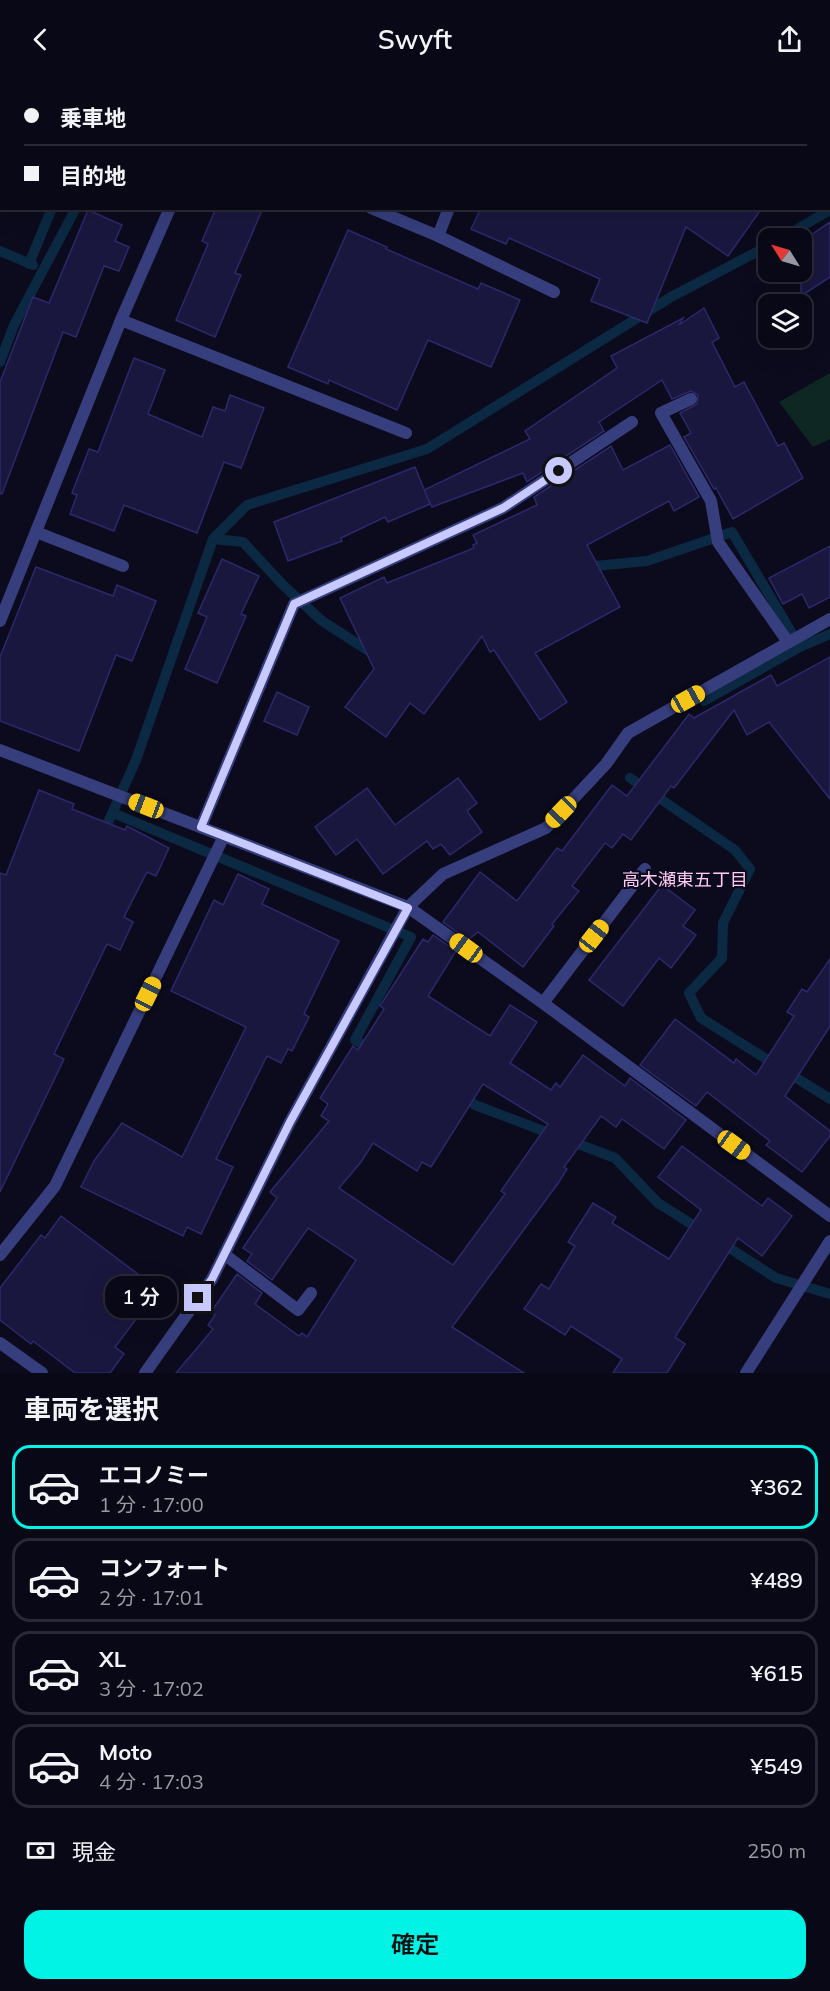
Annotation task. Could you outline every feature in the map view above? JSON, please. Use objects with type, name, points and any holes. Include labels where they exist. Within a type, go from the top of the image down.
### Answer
[{"type":"street","points":[[0,621],[121,320],[169,210]]},
{"type":"street","points":[[376,210],[438,236],[554,292]]},
{"type":"street","points":[[438,236],[448,210]]},
{"type":"street","points":[[121,320],[406,433]]},
{"type":"street","points":[[692,399],[661,413],[711,501],[718,542],[788,642]]},
{"type":"street","points":[[201,827],[294,604],[503,508],[632,422]]},
{"type":"street","points":[[36,532],[123,566]]},
{"type":"street","points":[[145,1373],[212,1279],[290,1122],[408,908],[443,874],[546,828],[606,764],[628,733],[830,619]]},
{"type":"street","points":[[0,750],[408,908],[543,1003],[830,1216]]},
{"type":"street","points":[[0,1255],[55,1186],[224,836]]},
{"type":"street","points":[[543,1003],[645,869]]},
{"type":"street","points":[[747,1373],[830,1241]]},
{"type":"street","points":[[224,1254],[298,1310],[311,1293]]},
{"type":"street","points":[[0,1343],[42,1373]]},
{"type":"green space","points":[[830,373],[830,439],[813,447],[779,402]]},
{"type":"building","points":[[88,210],[122,225],[115,241],[129,247],[119,271],[104,266],[76,337],[63,332],[2,494],[0,494],[0,382],[33,297],[49,303]]},
{"type":"building","points":[[215,210],[262,210],[235,273],[241,275],[215,337],[176,320],[208,244],[202,241]]},
{"type":"building","points":[[480,210],[761,210],[728,256],[686,227],[647,323],[591,301],[600,279],[509,238],[506,244],[471,229]]},
{"type":"building","points":[[830,222],[830,277],[801,294],[801,282],[812,282],[812,234]]},
{"type":"building","points":[[348,230],[478,289],[481,283],[520,300],[491,367],[428,340],[397,410],[329,380],[328,384],[288,367]]},
{"type":"building","points":[[704,308],[719,338],[712,342],[735,387],[744,382],[778,446],[784,443],[803,478],[733,519],[684,437],[691,433],[680,413],[697,404],[698,395],[691,391],[672,399],[662,380],[599,422],[604,431],[527,482],[523,473],[432,507],[424,490],[530,439],[525,431],[617,368],[611,356],[683,318],[679,325]]},
{"type":"building","points":[[134,358],[165,370],[148,414],[202,437],[213,407],[225,411],[230,395],[264,408],[241,468],[224,462],[197,533],[124,505],[114,531],[70,514],[77,495],[72,493],[89,449],[98,452]]},
{"type":"building","points":[[670,445],[699,497],[674,511],[669,501],[587,545],[620,607],[535,653],[567,702],[540,720],[494,650],[490,652],[482,636],[424,714],[410,703],[386,737],[345,707],[374,669],[340,598],[384,577],[387,583],[474,548],[473,545],[477,543],[473,535],[537,505],[534,497],[611,446],[623,470]]},
{"type":"building","points":[[415,467],[430,504],[388,522],[385,517],[341,538],[342,541],[288,561],[274,522]]},
{"type":"building","points":[[830,546],[830,597],[809,608],[802,594],[783,604],[769,578]]},
{"type":"building","points":[[222,559],[259,576],[241,614],[246,616],[217,683],[185,669],[207,617],[198,613]]},
{"type":"building","points":[[36,567],[113,596],[117,585],[156,601],[132,661],[116,655],[79,751],[0,721],[0,657]]},
{"type":"building","points":[[830,657],[830,799],[769,722],[747,735],[734,710],[674,788],[671,786],[631,840],[623,834],[612,848],[605,843],[572,886],[579,891],[552,924],[554,926],[523,967],[478,932],[468,940],[443,922],[480,872],[517,901],[557,848],[562,851],[612,785],[627,796],[689,714],[694,718],[771,675],[777,686]]},
{"type":"building","points":[[277,692],[309,707],[297,735],[264,721]]},
{"type":"building","points":[[458,778],[477,803],[467,811],[482,832],[450,855],[441,844],[433,849],[427,841],[383,874],[357,839],[336,855],[315,827],[367,788],[395,825]]},
{"type":"building","points":[[39,790],[74,804],[72,809],[125,830],[127,826],[169,848],[156,876],[147,872],[124,917],[133,922],[120,950],[107,944],[54,1054],[64,1059],[0,1192],[0,873],[6,875]]},
{"type":"building","points":[[238,874],[269,889],[262,904],[339,941],[304,1014],[309,1017],[292,1051],[288,1049],[281,1063],[267,1056],[216,1159],[233,1167],[201,1234],[187,1227],[183,1236],[81,1187],[94,1161],[122,1123],[182,1157],[246,1027],[171,991],[214,900],[223,905]]},
{"type":"building","points":[[662,885],[695,910],[683,926],[696,935],[671,968],[659,958],[623,1006],[589,980]]},
{"type":"building","points":[[433,935],[456,951],[428,996],[490,1036],[510,1005],[537,1022],[510,1063],[551,1090],[556,1083],[560,1087],[583,1055],[625,1086],[630,1078],[686,1120],[664,1149],[622,1119],[616,1127],[601,1116],[564,1167],[567,1169],[559,1182],[452,1327],[524,1373],[176,1373],[213,1329],[208,1325],[215,1315],[211,1312],[237,1274],[262,1293],[255,1304],[299,1336],[302,1333],[307,1337],[356,1260],[308,1228],[272,1280],[247,1261],[252,1254],[243,1248],[277,1198],[270,1192],[329,1121],[321,1116],[328,1104],[320,1098],[353,1046],[358,1050],[384,1009],[380,1006],[423,939],[428,942]],"holes":[[[483,1084],[548,1124],[501,1191],[505,1194],[453,1265],[339,1188],[361,1162],[373,1143],[417,1171],[422,1162],[431,1167]]]},
{"type":"building","points":[[830,959],[830,1026],[785,1096],[830,1131],[830,1136],[802,1172],[766,1145],[770,1141],[707,1092],[696,1106],[640,1065],[675,1019],[734,1063],[736,1059],[756,1075],[794,1016],[787,1012],[802,989],[807,992]]},
{"type":"building","points":[[682,1146],[762,1206],[768,1198],[792,1216],[762,1256],[738,1238],[675,1337],[685,1344],[667,1373],[613,1373],[622,1359],[571,1326],[565,1335],[524,1309],[541,1284],[549,1289],[575,1246],[568,1242],[593,1203],[616,1217],[612,1223],[669,1259],[701,1210],[658,1177]]},
{"type":"building","points":[[61,1216],[143,1278],[137,1286],[152,1298],[115,1347],[124,1354],[110,1373],[75,1373],[33,1341],[31,1344],[0,1320],[0,1288],[41,1235],[45,1238]]},
{"type":"waterway","points":[[29,264],[51,210]]},
{"type":"waterway","points":[[0,362],[14,325],[75,210]]},
{"type":"waterway","points":[[799,228],[830,210]]},
{"type":"waterway","points":[[0,251],[33,265]]},
{"type":"waterway","points":[[102,836],[136,760],[213,539],[247,505],[427,449],[671,297],[758,251]]},
{"type":"waterway","points":[[584,567],[647,561],[732,532],[800,647]]},
{"type":"waterway","points":[[213,539],[243,542],[284,586],[322,621],[369,651],[375,648]]},
{"type":"waterway","points":[[704,701],[800,647],[830,634]]},
{"type":"waterway","points":[[630,778],[735,850],[750,869],[723,923],[722,958],[689,993],[701,1018],[830,1099]]},
{"type":"waterway","points":[[113,813],[411,937],[355,1040],[374,1051]]},
{"type":"waterway","points":[[459,1096],[475,1105],[615,1158],[658,1203],[704,1232]]},
{"type":"waterway","points":[[720,1242],[776,1278],[830,1294]]},
{"type":"district","name":"高木瀬東五丁目","points":[[685,879]]},
{"type":"route","points":[[198,1298],[212,1279],[290,1122],[408,908],[201,827],[294,604],[503,508],[559,471]]}]
